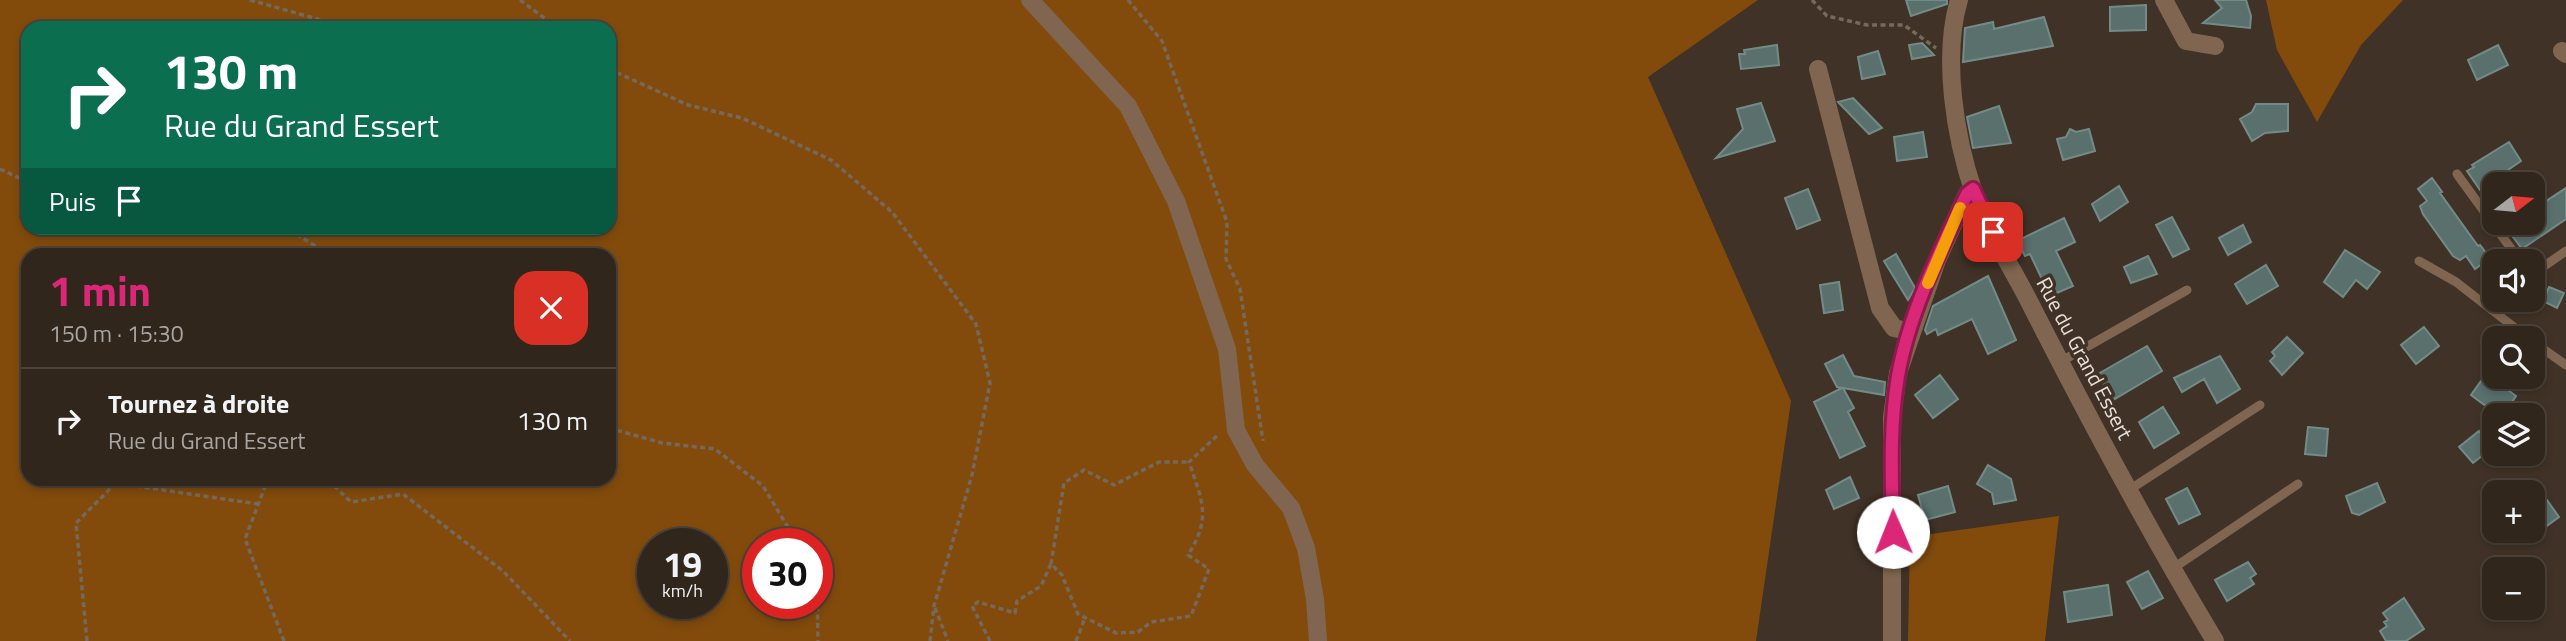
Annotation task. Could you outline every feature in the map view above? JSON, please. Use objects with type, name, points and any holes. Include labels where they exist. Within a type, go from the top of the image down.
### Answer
[{"type":"street","points":[[1030,0],[1128,106],[1176,201],[1227,349],[1236,430],[1255,465],[1292,508],[1306,548],[1315,599],[1318,641]]},
{"type":"street","name":"Rue du Grand Essert","points":[[1959,0],[1952,24],[1952,60],[1958,122],[1973,189],[2060,362],[2172,569],[2215,641]]},
{"type":"street","points":[[2164,0],[2186,41],[2215,46]]},
{"type":"street","points":[[1818,69],[1880,309],[1894,328],[1911,332]]},
{"type":"street","points":[[1892,641],[1892,417],[1898,373],[1937,260],[1967,194],[1973,189]]},
{"type":"lane","points":[[2457,174],[2482,209]]},
{"type":"lane","points":[[2545,266],[2566,251]]},
{"type":"lane","points":[[2419,261],[2456,282],[2513,326]]},
{"type":"lane","points":[[2060,362],[2187,290]]},
{"type":"lane","points":[[2545,350],[2566,365]]},
{"type":"lane","points":[[2129,489],[2260,405]]},
{"type":"lane","points":[[2172,569],[2298,484]]},
{"type":"path","points":[[250,0],[324,21]]},
{"type":"path","points":[[520,0],[550,21]]},
{"type":"path","points":[[1128,0],[1162,41],[1227,222],[1226,259],[1240,289],[1252,357],[1259,428],[1266,450]]},
{"type":"path","points":[[1812,0],[1826,16],[1867,25],[1904,24],[1952,60]]},
{"type":"path","points":[[616,72],[688,105],[742,118],[831,160],[892,212],[976,324],[990,383],[972,475],[934,606],[930,641]]},
{"type":"path","points":[[0,169],[21,179]]},
{"type":"path","points":[[297,235],[319,248]]},
{"type":"path","points":[[616,430],[662,443],[715,449],[763,486],[788,528]]},
{"type":"path","points":[[990,641],[972,606],[978,602],[1015,614],[1017,601],[1041,586],[1051,565],[1065,483],[1084,470],[1114,485],[1159,462],[1189,462],[1217,435],[1236,430]]},
{"type":"path","points":[[1051,565],[1062,575],[1078,614],[1116,633],[1138,632],[1151,622],[1191,617],[1209,569],[1188,555],[1200,535],[1205,507],[1189,462]]},
{"type":"path","points":[[87,641],[76,523],[112,486]]},
{"type":"path","points":[[142,486],[258,504]]},
{"type":"path","points":[[265,486],[245,540],[284,641]]},
{"type":"path","points":[[334,486],[351,502],[403,494],[503,571],[570,641]]},
{"type":"path","points":[[934,606],[947,641]]},
{"type":"path","points":[[1076,641],[1085,618]]},
{"type":"path","points":[[818,619],[818,641]]},
{"type":"shaded area","points":[[0,0],[1758,0],[1648,77],[1791,401],[1756,641],[0,641]]},
{"type":"shaded area","points":[[2266,0],[2403,0],[2361,45],[2317,122],[2277,50]]},
{"type":"shaded area","points":[[2059,516],[2045,641],[1908,641],[1910,537]]},
{"type":"building","points":[[1906,0],[1947,0],[1947,4],[1911,16]]},
{"type":"building","points":[[2215,0],[2246,0],[2251,16],[2250,28],[2203,23],[2222,8]]},
{"type":"building","points":[[2146,5],[2146,30],[2110,31],[2110,7]]},
{"type":"building","points":[[2044,17],[2053,46],[1963,62],[1965,28],[1993,22],[1994,29]]},
{"type":"building","points":[[1922,43],[1934,55],[1912,59],[1909,45]]},
{"type":"building","points":[[1777,45],[1779,65],[1741,69],[1739,54],[1745,54],[1744,50]]},
{"type":"building","points":[[2498,45],[2508,65],[2477,80],[2468,60]]},
{"type":"building","points":[[1878,51],[1885,74],[1862,79],[1858,57]]},
{"type":"building","points":[[1853,98],[1882,128],[1869,134],[1838,102]]},
{"type":"building","points":[[1761,103],[1775,141],[1716,158],[1743,129],[1737,109]]},
{"type":"building","points":[[2256,104],[2288,104],[2288,131],[2265,133],[2252,141],[2240,119],[2252,112]]},
{"type":"building","points":[[1999,106],[2011,143],[1973,148],[1967,117]]},
{"type":"building","points":[[2070,129],[2076,132],[2089,129],[2095,151],[2063,160],[2057,139],[2066,137]]},
{"type":"building","points":[[1923,132],[1927,157],[1897,161],[1894,137]]},
{"type":"building","points":[[2509,142],[2521,161],[2508,170],[2509,172],[2482,172],[2480,190],[2467,171],[2474,167],[2472,165]]},
{"type":"building","points":[[2432,178],[2478,246],[2483,249],[2482,264],[2475,269],[2466,256],[2460,260],[2453,256],[2423,214],[2420,206],[2427,201],[2418,189]]},
{"type":"building","points":[[2119,186],[2128,202],[2100,221],[2092,204]]},
{"type":"building","points":[[2566,188],[2566,219],[2545,233],[2545,202]]},
{"type":"building","points":[[1808,189],[1820,220],[1797,229],[1785,198]]},
{"type":"building","points":[[2172,217],[2189,249],[2173,257],[2156,225]]},
{"type":"building","points":[[2064,218],[2075,242],[2056,251],[2073,286],[2050,296],[2030,254],[2025,256],[2017,241]]},
{"type":"building","points":[[2243,225],[2251,242],[2228,255],[2219,238]]},
{"type":"building","points":[[2516,235],[2543,235],[2522,249],[2513,237]]},
{"type":"building","points":[[2345,250],[2380,272],[2367,289],[2356,280],[2343,297],[2324,282]]},
{"type":"building","points":[[1896,254],[1915,288],[1908,300],[1884,261]]},
{"type":"building","points":[[2148,256],[2157,274],[2131,283],[2124,267]]},
{"type":"building","points":[[2266,265],[2278,286],[2247,304],[2235,284]]},
{"type":"building","points":[[1988,276],[2016,340],[1988,354],[1972,319],[1938,335],[1936,329],[1927,334],[1925,330],[1933,306]]},
{"type":"building","points":[[1839,282],[1843,310],[1824,313],[1820,285]]},
{"type":"building","points":[[2549,287],[2564,293],[2557,308],[2545,302]]},
{"type":"building","points":[[2424,327],[2439,346],[2416,364],[2401,345]]},
{"type":"building","points":[[2287,337],[2303,353],[2282,375],[2270,361],[2275,356],[2272,352]]},
{"type":"building","points":[[2147,346],[2162,371],[2113,400],[2098,374]]},
{"type":"building","points":[[1843,355],[1854,376],[1885,382],[1884,395],[1843,388],[1854,408],[1848,412],[1865,446],[1840,458],[1814,402],[1842,388],[1837,387],[1825,364]]},
{"type":"building","points":[[2220,356],[2240,389],[2217,403],[2204,379],[2182,392],[2174,378]]},
{"type":"building","points":[[1940,375],[1958,399],[1933,418],[1915,395]]},
{"type":"building","points":[[2482,380],[2482,389],[2506,389],[2516,396],[2512,403],[2482,403],[2471,395]]},
{"type":"building","points":[[2163,407],[2179,433],[2154,448],[2139,422]]},
{"type":"building","points":[[2308,427],[2328,429],[2326,456],[2305,454]]},
{"type":"building","points":[[2479,431],[2482,435],[2482,456],[2473,463],[2459,447]]},
{"type":"building","points":[[1988,465],[2011,479],[2016,500],[1994,504],[1992,493],[1977,484]]},
{"type":"building","points":[[1850,477],[1859,498],[1834,509],[1826,490]]},
{"type":"building","points":[[2377,483],[2385,502],[2359,515],[2352,513],[2346,496]]},
{"type":"building","points":[[1948,486],[1955,512],[1925,520],[1918,495]]},
{"type":"building","points":[[2187,488],[2200,514],[2179,524],[2166,499]]},
{"type":"building","points":[[2545,497],[2559,517],[2545,527]]},
{"type":"building","points":[[2248,562],[2256,574],[2250,578],[2254,584],[2227,601],[2215,580]]},
{"type":"building","points":[[2148,571],[2163,598],[2142,609],[2127,582]]},
{"type":"building","points":[[2108,585],[2112,615],[2068,622],[2064,592]]},
{"type":"building","points":[[2404,598],[2424,629],[2406,641],[2386,641],[2380,631],[2387,626],[2384,622],[2388,620],[2383,613]]},
{"type":"slow traffic","points":[[1928,283],[1960,208]]},
{"type":"route","points":[[1893,532],[1892,417],[1898,373],[1937,260],[1967,194],[1973,189],[1993,232]]}]
